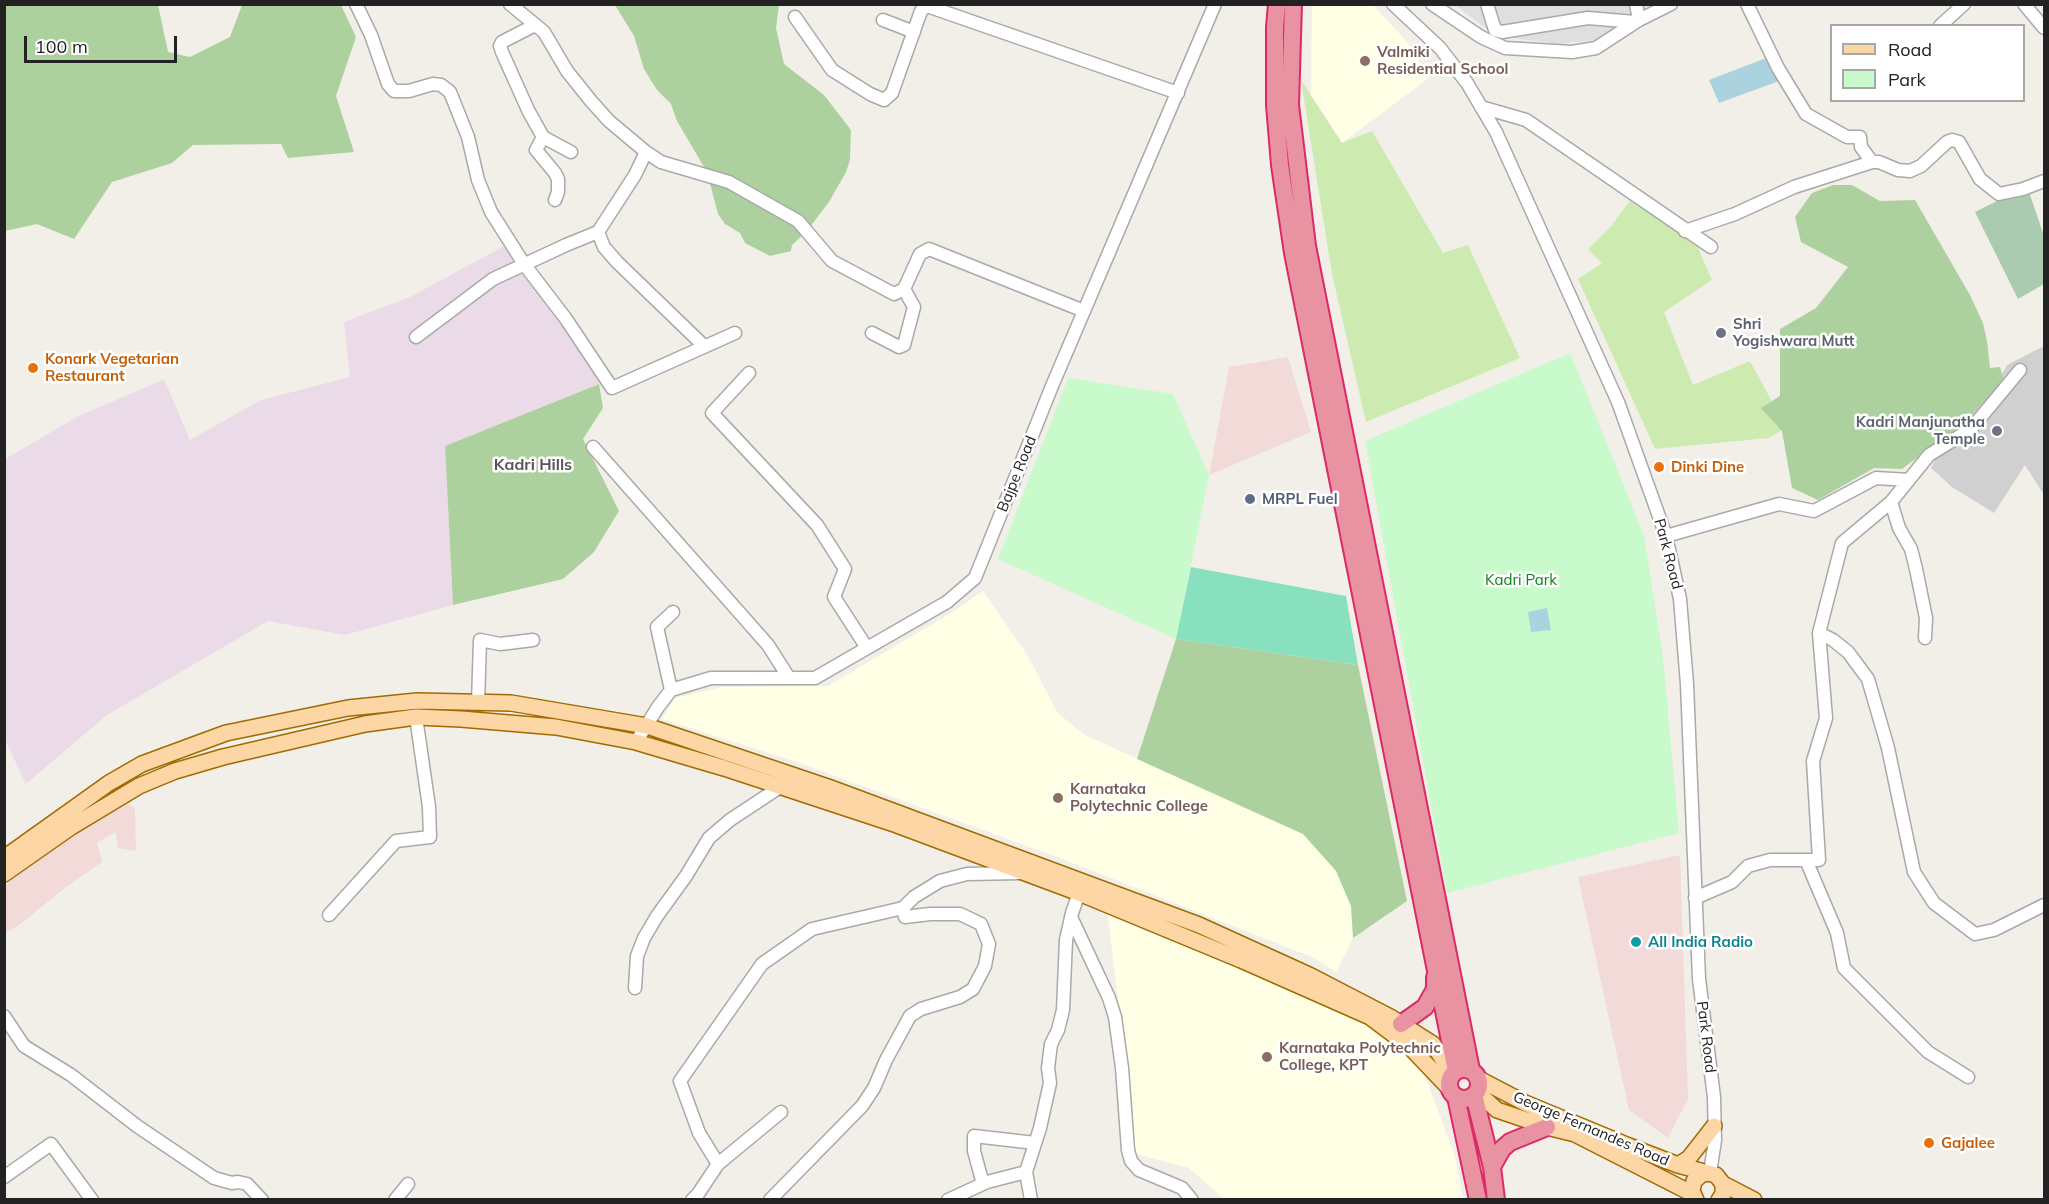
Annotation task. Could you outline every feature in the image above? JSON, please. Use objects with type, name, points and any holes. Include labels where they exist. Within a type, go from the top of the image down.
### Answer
[{"type":"highway","points":[[1277,4],[1275,105],[1280,165],[1293,253],[1435,964],[1464,1083],[1492,1167],[1496,1200]]},
{"type":"highway","points":[[1293,4],[1290,105],[1307,246],[1464,1083],[1478,1200]]},
{"type":"highway","points":[[1401,1024],[1425,1007],[1435,989],[1435,964]]},
{"type":"highway","points":[[1492,1167],[1502,1149],[1510,1142],[1547,1127]]},
{"type":"main road","points":[[4,858],[109,783],[142,764],[226,733],[348,708],[417,701],[512,704],[647,726],[828,786],[1240,960],[1401,1024],[1433,1044],[1464,1083]]},
{"type":"main road","points":[[4,874],[71,827],[139,786],[175,771],[305,736],[381,721],[416,717],[556,727],[636,742],[1199,925],[1379,1017],[1410,1047],[1464,1083]]},
{"type":"main road","name":"George Fernandes Road","points":[[1464,1083],[1497,1110],[1575,1134],[1667,1179],[1695,1197]]},
{"type":"main road","name":"George Fernandes Road","points":[[1464,1083],[1525,1103],[1678,1165],[1716,1175],[1721,1195],[1754,1200]]},
{"type":"main road","points":[[1678,1165],[1689,1158],[1714,1126]]},
{"type":"main road","name":"George Fernandes Road","points":[[1695,1197],[1694,1181],[1702,1174],[1709,1173]]},
{"type":"street","points":[[356,4],[371,35],[388,84],[394,92],[409,91],[433,84],[441,85],[450,92],[468,137],[478,180],[491,212],[524,264],[566,319],[612,388],[735,333]]},
{"type":"street","points":[[510,4],[544,32],[567,71],[609,121],[646,152],[661,162],[729,182],[798,221],[832,261],[894,294],[904,289],[920,254],[928,249],[1084,311]]},
{"type":"street","name":"Bajpe Road","points":[[671,690],[711,678],[815,678],[947,602],[975,578],[1084,311],[1215,4]]},
{"type":"street","points":[[1432,4],[1481,37],[1505,48],[1572,52],[1596,48],[1637,21],[1671,4]]},
{"type":"street","points":[[1487,4],[1494,30],[1502,32],[1588,18],[1637,21]]},
{"type":"street","points":[[1636,4],[1637,21]]},
{"type":"street","points":[[1748,4],[1778,69],[1806,114],[1847,137],[1860,137],[1861,147],[1872,162]]},
{"type":"street","points":[[1942,24],[1964,4]]},
{"type":"street","points":[[2024,4],[2044,28]]},
{"type":"street","name":"Park Road","points":[[1394,5],[1440,48],[1467,83],[1496,132],[1618,402],[1666,536],[1681,609],[1687,684],[1699,979],[1714,1096],[1715,1140],[1709,1173]]},
{"type":"street","points":[[795,17],[832,70],[884,100],[892,93],[921,11],[927,6],[1178,93]]},
{"type":"street","points":[[883,20],[914,32]]},
{"type":"street","points":[[535,25],[502,42],[500,46],[528,110],[543,136],[571,152]]},
{"type":"street","points":[[1481,107],[1526,120],[1711,247]]},
{"type":"street","points":[[543,136],[536,150],[558,179],[558,192],[555,200]]},
{"type":"street","points":[[1685,231],[1735,214],[1794,187],[1872,162],[1910,171],[1921,166],[1952,140],[1959,142],[1980,179],[2000,194],[2044,181]]},
{"type":"street","points":[[416,337],[493,279],[598,232],[634,176],[646,152]]},
{"type":"street","points":[[598,232],[604,247],[617,262],[704,346]]},
{"type":"street","points":[[872,333],[899,347],[904,345],[914,307],[904,289]]},
{"type":"street","points":[[1695,898],[1732,882],[1748,866],[1770,860],[1819,860],[1813,761],[1826,718],[1819,633],[1842,543],[1891,502],[1929,455],[1971,429],[2020,370]]},
{"type":"street","points":[[749,373],[712,413],[817,525],[845,569],[834,597],[867,648]]},
{"type":"street","points":[[593,447],[768,645],[789,678]]},
{"type":"street","points":[[1666,536],[1779,504],[1814,512],[1876,478],[1909,480]]},
{"type":"street","points":[[1891,502],[1899,528],[1911,549],[1926,618],[1925,638]]},
{"type":"street","points":[[636,742],[671,690],[657,627],[673,612]]},
{"type":"street","points":[[1819,633],[1833,640],[1848,652],[1868,679],[1888,748],[1914,872],[1934,903],[1975,934],[1994,930],[2044,905]]},
{"type":"street","points":[[478,703],[480,640],[500,644],[533,640]]},
{"type":"street","points":[[328,915],[396,841],[430,837],[429,807],[416,717]]},
{"type":"street","points":[[635,988],[637,956],[644,938],[709,838],[730,820],[780,787]]},
{"type":"street","points":[[1806,860],[1837,933],[1844,968],[1928,1052],[1968,1077]]},
{"type":"street","points":[[718,1164],[699,1133],[680,1081],[762,964],[812,930],[903,908],[914,897],[940,881],[967,874],[1038,873]]},
{"type":"street","points":[[1031,1200],[1026,1172],[1050,1083],[1048,1068],[1051,1044],[1058,1030],[1063,1010],[1066,940],[1079,893]]},
{"type":"street","points":[[770,1200],[862,1106],[874,1088],[910,1016],[921,1009],[960,997],[973,989],[985,966],[989,944],[981,924],[960,914],[905,917],[903,908]]},
{"type":"street","points":[[1071,918],[1109,998],[1115,1017],[1131,1161],[1139,1170],[1182,1188],[1192,1200]]},
{"type":"street","points":[[4,1016],[24,1046],[71,1075],[137,1126],[214,1178],[247,1184],[262,1200]]},
{"type":"street","points":[[692,1200],[718,1164],[781,1112]]},
{"type":"street","points":[[983,1184],[974,1151],[974,1136],[1035,1143]]},
{"type":"street","points":[[4,1177],[51,1144],[92,1200]]},
{"type":"street","points":[[948,1200],[983,1184],[1026,1172]]},
{"type":"street","points":[[395,1200],[408,1184]]},
{"type":"shaded area","name":"Valmiki Residential School","points":[[1312,5],[1373,5],[1409,44],[1429,78],[1342,143],[1311,97]]},
{"type":"shaded area","points":[[1455,5],[1649,5],[1596,40],[1559,44],[1496,36]]},
{"type":"shaded area","points":[[2027,186],[2044,236],[2044,284],[2018,299],[1975,212]]},
{"type":"shaded area","points":[[508,244],[613,378],[445,446],[453,605],[345,635],[268,621],[107,715],[26,784],[5,740],[5,459],[77,417],[164,379],[190,440],[261,400],[350,377],[344,322],[410,297]]},
{"type":"shaded area","name":"Kadri Manjunatha Temple","points":[[2044,346],[2044,495],[2025,465],[1994,513],[1952,487],[1931,468],[1970,392],[1989,397],[2007,365]]},
{"type":"shaded area","points":[[1288,357],[1311,432],[1209,475],[1229,367]]},
{"type":"shaded area","name":"Karnataka Polytechnic College","points":[[983,591],[1028,656],[1057,712],[1083,734],[1303,834],[1336,870],[1351,906],[1353,938],[1336,972],[1312,957],[1060,858],[794,761],[662,719],[675,698],[722,687],[828,686],[951,613]]},
{"type":"shaded area","points":[[128,804],[135,808],[136,851],[118,848],[116,832],[97,843],[102,862],[66,887],[18,926],[5,933],[5,885],[40,857]]},
{"type":"shaded area","points":[[1680,855],[1688,1099],[1668,1138],[1629,1110],[1578,877]]},
{"type":"shaded area","name":"Karnataka Polytechnic College, KPT","points":[[1107,908],[1255,969],[1395,1038],[1425,1076],[1455,1156],[1463,1199],[1224,1199],[1189,1168],[1136,1154]]},
{"type":"green space","points":[[4,5],[158,5],[168,52],[190,57],[230,37],[242,5],[341,5],[356,37],[336,96],[354,152],[288,158],[281,144],[193,145],[172,163],[112,182],[74,239],[37,224],[5,231]]},
{"type":"green space","points":[[615,5],[779,5],[776,28],[784,64],[824,95],[851,130],[850,160],[846,172],[829,202],[806,232],[792,245],[791,251],[770,256],[745,243],[740,233],[725,224],[718,214],[707,172],[677,121],[671,104],[657,90],[644,69],[634,36]]},
{"type":"green space","points":[[1301,80],[1342,143],[1372,131],[1443,253],[1468,245],[1520,358],[1366,422],[1332,274]]},
{"type":"green space","points":[[1833,185],[1852,185],[1880,201],[1915,200],[1970,295],[1983,323],[1990,368],[2000,367],[2004,380],[1965,422],[1902,469],[1874,468],[1818,500],[1792,488],[1782,431],[1761,408],[1780,396],[1780,329],[1816,308],[1848,267],[1801,242],[1795,217],[1812,193]]},
{"type":"green space","points":[[1630,201],[1696,243],[1712,280],[1664,312],[1693,385],[1750,361],[1770,398],[1782,430],[1769,438],[1655,449],[1578,279],[1602,263],[1588,249],[1611,226]]},
{"type":"green space","name":"Kadri Park","points":[[1570,353],[1644,535],[1663,657],[1679,833],[1447,893],[1365,441]]},
{"type":"green space","points":[[1068,378],[1173,394],[1209,475],[1176,639],[998,559]]},
{"type":"green space","points":[[599,384],[603,408],[583,439],[619,511],[594,552],[563,579],[453,605],[445,446]]},
{"type":"green space","points":[[1191,567],[1346,596],[1358,665],[1176,639]]},
{"type":"green space","points":[[1176,639],[1358,665],[1407,901],[1353,938],[1351,906],[1336,871],[1303,834],[1137,759]]},
{"type":"water","points":[[1766,58],[1779,81],[1719,103],[1709,80]]},
{"type":"water","points":[[1547,608],[1551,630],[1531,632],[1528,612]]},
{"type":"place","name":"Valmiki Residential School","points":[[1365,61]]},
{"type":"place","name":"Shri Yogishwara Mutt","points":[[1721,333]]},
{"type":"place","name":"Konark Vegetarian Restaurant","points":[[33,368]]},
{"type":"place","name":"Kadri Manjunatha Temple","points":[[1997,431]]},
{"type":"place","name":"Dinki Dine","points":[[1659,467]]},
{"type":"place","name":"MRPL Fuel","points":[[1250,499]]},
{"type":"place","name":"Karnataka Polytechnic College","points":[[1058,798]]},
{"type":"place","name":"All India Radio","points":[[1636,942]]},
{"type":"place","name":"Karnataka Polytechnic College, KPT","points":[[1267,1057]]},
{"type":"place","name":"Gajalee","points":[[1929,1143]]},
{"type":"district","name":"Kadri Hills","points":[[533,465]]}]
